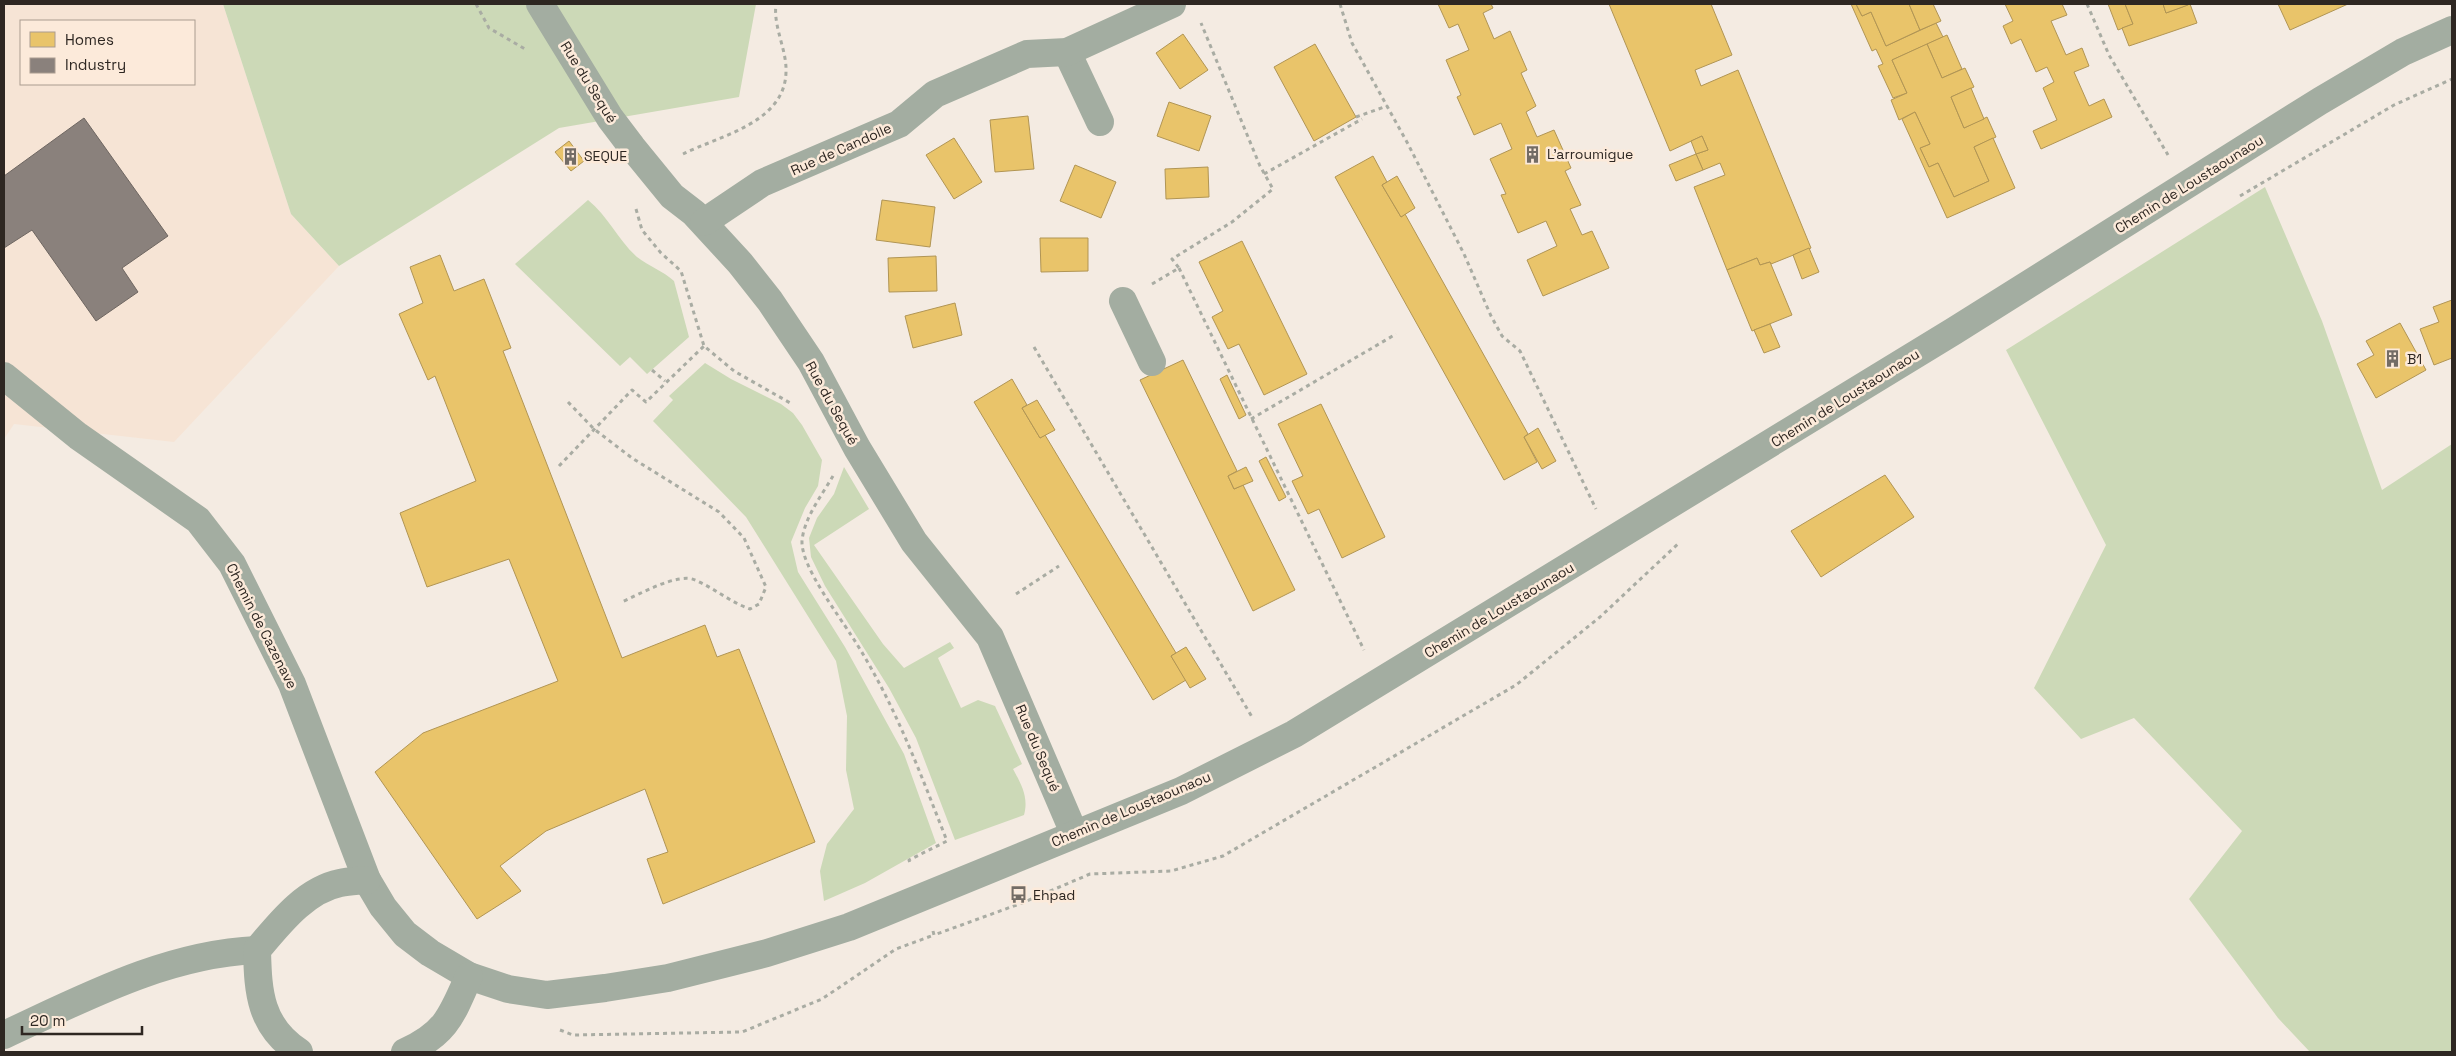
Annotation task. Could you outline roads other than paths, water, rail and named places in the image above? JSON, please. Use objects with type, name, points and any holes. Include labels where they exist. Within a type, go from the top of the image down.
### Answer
[{"type":"street","name":"Rue du Sequé","points":[[540,4],[610,118],[672,196],[704,222],[770,301],[811,362],[857,448],[914,542],[990,637],[1074,834]]},
{"type":"street","name":"Rue de Candolle","points":[[704,222],[762,183],[899,124],[935,94],[1027,54],[1067,52],[1172,4]]},
{"type":"street","name":"Chemin de Loustaounaou","points":[[367,880],[384,907],[406,934],[430,953],[469,976],[508,989],[546,995],[668,978],[767,954],[849,927],[1181,791],[1294,734],[1903,362],[2320,101],[2403,52],[2452,30]]},
{"type":"street","points":[[1067,52],[1100,122]]},
{"type":"street","points":[[1123,301],[1152,362]]},
{"type":"street","name":"Chemin de Cazenave","points":[[4,376],[78,436],[198,520],[232,564],[292,684],[367,880]]},
{"type":"street","points":[[299,1052],[286,1042],[266,1017],[258,983],[257,950],[285,917],[318,892],[339,883],[367,880]]},
{"type":"street","points":[[4,1035],[126,978],[226,951],[257,950]]},
{"type":"street","points":[[405,1052],[426,1042],[450,1019],[469,976]]},
{"type":"place","name":"L'arroumigue","points":[[1533,154]]},
{"type":"place","name":"SEQUE","points":[[570,156]]},
{"type":"place","name":"B1","points":[[2393,359]]},
{"type":"place","name":"Ehpad","points":[[1019,895]]}]
